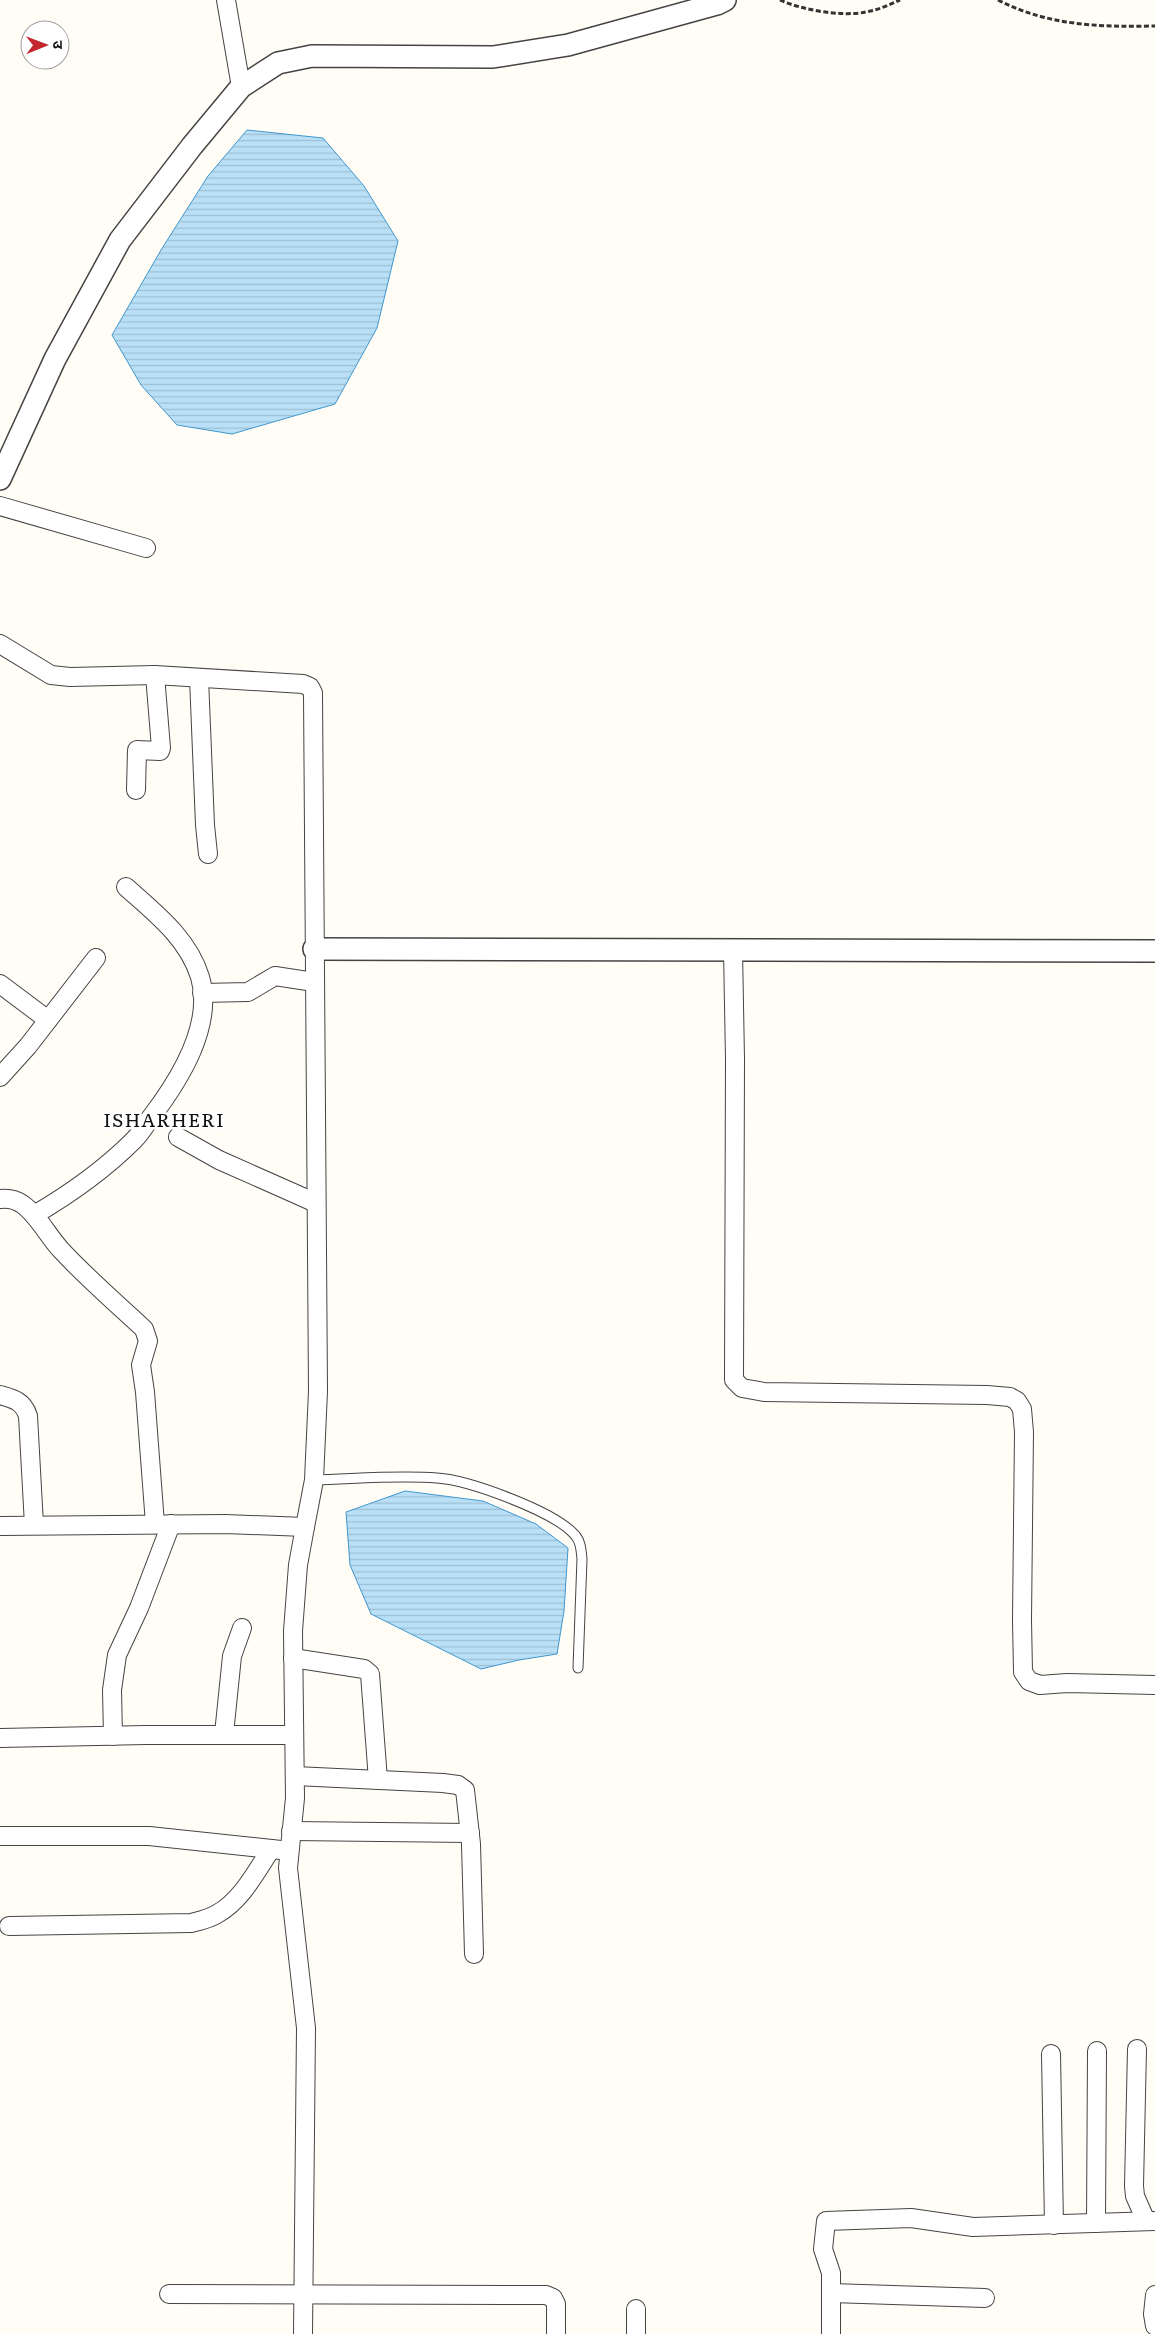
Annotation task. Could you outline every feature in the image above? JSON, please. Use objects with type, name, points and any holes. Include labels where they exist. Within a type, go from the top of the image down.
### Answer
[{"type":"street","points":[[226,0],[241,87]]},
{"type":"street","points":[[0,479],[55,359],[120,240],[192,146],[241,87],[278,63],[312,56],[493,56],[568,44],[725,0]]},
{"type":"street","points":[[0,506],[146,548]]},
{"type":"street","points":[[0,644],[51,675],[70,677],[155,675],[303,684],[310,687],[313,693],[318,1391],[314,1480],[295,1592],[293,1658],[295,1798],[288,1851],[288,1868],[306,2028],[303,2334]]},
{"type":"street","points":[[136,790],[137,750],[160,751],[161,748],[155,675]]},
{"type":"street","points":[[199,678],[205,826],[208,854]]},
{"type":"street","points":[[34,1215],[72,1192],[135,1139],[162,1103],[183,1069],[197,1033],[202,1011],[202,993],[200,977],[188,951],[169,925],[126,887]]},
{"type":"street","points":[[314,949],[1155,952]]},
{"type":"street","points":[[733,950],[735,1060],[734,1380],[742,1388],[764,1392],[986,1396],[1010,1397],[1017,1400],[1022,1409],[1024,1432],[1023,1672],[1029,1681],[1040,1685],[1067,1683],[1155,1685]]},
{"type":"street","points":[[0,1077],[48,1020],[96,958]]},
{"type":"street","points":[[202,993],[248,992],[275,976],[314,982]]},
{"type":"street","points":[[0,984],[48,1020]]},
{"type":"street","points":[[178,1137],[219,1160],[316,1203]]},
{"type":"street","points":[[0,1199],[12,1199],[22,1204],[34,1215],[62,1252],[96,1286],[144,1329],[147,1335],[148,1341],[141,1366],[163,1524],[139,1608],[117,1655],[112,1690],[113,1736]]},
{"type":"street","points":[[0,1395],[20,1401],[25,1406],[28,1416],[34,1526]]},
{"type":"street","points":[[0,1526],[163,1524],[305,1527]]},
{"type":"street","points":[[224,1734],[232,1656],[242,1628]]},
{"type":"street","points":[[293,1658],[364,1669],[370,1674],[378,1780]]},
{"type":"street","points":[[0,1738],[294,1734]]},
{"type":"street","points":[[294,1776],[458,1784],[465,1790],[470,1833],[474,1954]]},
{"type":"street","points":[[291,1831],[470,1833]]},
{"type":"street","points":[[0,1836],[149,1836],[288,1851]]},
{"type":"street","points":[[9,1926],[191,1923],[215,1916],[238,1896],[271,1849]]},
{"type":"street","points":[[831,2334],[830,2273],[823,2243],[826,2221],[911,2218],[972,2227],[1150,2221],[1135,2196],[1134,2186],[1137,2049]]},
{"type":"street","points":[[1096,2223],[1097,2050]]},
{"type":"street","points":[[1051,2054],[1054,2225]]},
{"type":"street","points":[[830,2293],[985,2298]]},
{"type":"street","points":[[169,2294],[546,2295],[553,2298],[556,2304],[556,2334]]},
{"type":"street","points":[[1155,2295],[1153,2314],[1155,2326]]},
{"type":"street","points":[[636,2309],[636,2334]]},
{"type":"lane","points":[[314,1480],[439,1478],[491,1490],[542,1512],[574,1533],[581,1544],[582,1559],[578,1668]]},
{"type":"path","points":[[780,0],[794,6],[846,13],[865,13],[900,0]]},
{"type":"path","points":[[998,0],[1014,9],[1053,21],[1078,24],[1155,26]]},
{"type":"water","points":[[247,130],[323,138],[364,186],[398,241],[377,328],[335,404],[232,434],[177,425],[141,385],[112,335],[161,250],[208,176]]},
{"type":"water","points":[[405,1491],[483,1501],[536,1524],[568,1548],[564,1611],[557,1654],[481,1669],[371,1614],[350,1565],[346,1512]]},
{"type":"district","name":"ISHARHERI","points":[[164,1119]]}]
